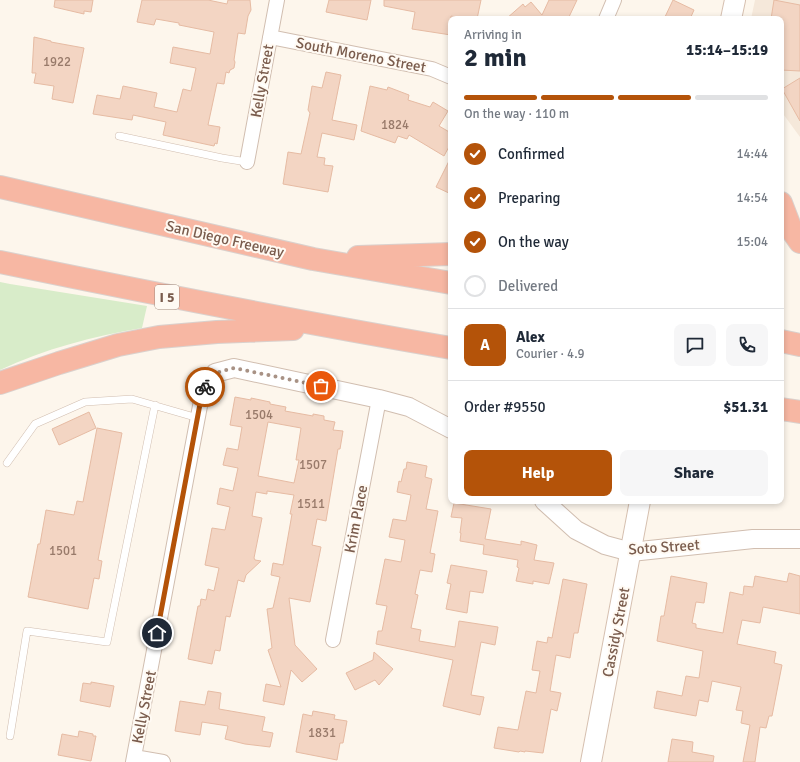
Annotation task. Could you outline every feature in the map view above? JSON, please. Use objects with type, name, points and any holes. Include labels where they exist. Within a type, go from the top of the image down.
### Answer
[{"type":"highway","name":"San Diego Freeway","points":[[0,187],[313,259],[448,282]]},
{"type":"highway","points":[[784,212],[790,229],[800,242]]},
{"type":"highway","points":[[313,259],[448,254]]},
{"type":"highway","name":"I 5","points":[[0,262],[159,295],[448,347]]},
{"type":"highway","points":[[0,383],[118,345],[159,337],[217,332],[334,328]]},
{"type":"highway","points":[[784,342],[800,345]]},
{"type":"highway","points":[[784,409],[800,412]]},
{"type":"main road","points":[[731,16],[734,0]]},
{"type":"main road","name":"Cassidy Street","points":[[591,762],[639,504]]},
{"type":"street","name":"Kelly Street","points":[[247,162],[277,0]]},
{"type":"street","points":[[607,16],[614,0]]},
{"type":"street","name":"South Moreno Street","points":[[270,37],[432,69],[448,76]]},
{"type":"street","points":[[215,373],[234,368],[379,399],[409,407],[448,427]]},
{"type":"street","name":"Kelly Street","points":[[134,759],[203,390],[215,373]]},
{"type":"street","name":"Krim Place","points":[[333,640],[379,399]]},
{"type":"street","name":"Soto Street","points":[[547,504],[576,530],[605,545],[631,552],[753,539],[800,538]]},
{"type":"street","points":[[134,759],[163,762]]},
{"type":"lane","points":[[120,136],[247,162]]},
{"type":"lane","points":[[8,463],[35,424],[84,402],[132,399],[198,418]]},
{"type":"lane","points":[[10,736],[27,632],[107,642],[155,405]]},
{"type":"shaded area","points":[[755,0],[800,0],[800,137],[784,115],[784,16],[752,16]]},
{"type":"green space","points":[[0,282],[147,306],[142,328],[70,344],[17,362],[0,370]]},
{"type":"building","points":[[55,0],[93,0],[91,12],[84,11],[84,14],[54,7]]},
{"type":"building","points":[[142,0],[208,0],[227,4],[228,0],[250,0],[251,10],[248,16],[245,34],[238,33],[234,68],[230,70],[229,73],[226,72],[224,84],[217,83],[208,125],[220,127],[217,144],[215,143],[214,146],[163,135],[166,122],[133,115],[132,120],[93,114],[97,95],[120,99],[123,86],[157,93],[154,107],[177,112],[183,89],[191,91],[196,68],[170,63],[173,47],[210,54],[214,32],[156,19],[154,25],[137,22]]},
{"type":"building","points":[[329,0],[371,0],[367,20],[326,12]]},
{"type":"building","points":[[384,0],[481,0],[478,16],[448,16],[448,35],[412,29],[415,12],[384,6]]},
{"type":"building","points":[[549,0],[577,0],[569,16],[509,16],[523,4],[525,7],[531,2],[542,15]]},
{"type":"building","points":[[673,0],[694,10],[691,16],[665,16]]},
{"type":"building","points":[[774,0],[800,5],[800,71],[784,70],[784,16],[771,16]]},
{"type":"building","points":[[34,37],[51,42],[84,48],[73,103],[52,99],[54,86],[34,83],[36,73],[32,73]]},
{"type":"building","points":[[326,72],[341,75],[332,120],[357,125],[354,140],[322,133],[317,157],[325,158],[324,165],[333,166],[328,192],[283,184],[288,152],[301,154],[310,113],[308,110],[312,86],[322,88]]},
{"type":"building","points":[[800,78],[800,121],[784,93],[784,88]]},
{"type":"building","points":[[370,86],[387,90],[388,87],[409,95],[408,100],[430,107],[433,102],[448,111],[439,126],[448,131],[448,149],[444,156],[409,135],[407,139],[398,136],[395,143],[361,131]]},
{"type":"building","points":[[448,163],[448,193],[436,187]]},
{"type":"building","points":[[235,397],[251,400],[251,398],[270,402],[270,404],[286,407],[285,411],[313,416],[313,414],[324,416],[324,420],[335,422],[333,430],[343,431],[340,449],[338,449],[326,521],[317,519],[312,545],[321,547],[310,602],[289,598],[295,645],[317,669],[302,682],[291,670],[284,705],[263,701],[266,684],[281,687],[268,650],[272,648],[267,609],[273,608],[280,577],[271,575],[273,563],[283,565],[294,495],[267,491],[267,494],[256,492],[252,516],[262,518],[254,558],[255,560],[261,561],[246,575],[244,582],[238,580],[230,617],[226,616],[220,651],[215,650],[212,664],[188,659],[198,606],[200,606],[201,599],[206,600],[208,589],[214,591],[219,568],[205,565],[212,528],[225,530],[230,507],[217,504],[220,488],[233,491],[238,468],[223,465],[227,448],[238,450],[242,427],[230,425]],"holes":[[[268,422],[301,428],[296,460],[299,460],[294,483],[258,476]]]},
{"type":"building","points":[[89,412],[96,428],[59,445],[52,429]]},
{"type":"building","points":[[97,428],[122,433],[98,560],[102,561],[99,579],[94,578],[88,609],[28,597],[46,510],[74,515],[77,501],[83,502]]},
{"type":"building","points":[[407,462],[427,466],[425,477],[432,479],[426,509],[438,511],[430,553],[435,554],[432,572],[420,570],[415,594],[418,595],[411,628],[421,630],[419,641],[455,647],[459,621],[498,627],[495,645],[481,642],[471,695],[484,697],[480,715],[443,706],[453,660],[376,644],[378,631],[382,631],[387,606],[376,604],[385,559],[401,562],[405,540],[389,537],[393,519],[406,521],[411,495],[397,492],[399,481],[401,482]]},
{"type":"building","points":[[454,504],[491,509],[485,539],[521,545],[521,541],[537,545],[534,560],[554,563],[549,584],[533,581],[533,584],[516,581],[519,568],[517,567],[518,560],[483,554],[484,545],[460,541],[462,518],[451,517]]},
{"type":"building","points":[[451,565],[487,571],[483,593],[470,591],[467,613],[446,609],[451,584],[447,583]]},
{"type":"building","points":[[789,573],[800,576],[800,614],[763,607],[760,623],[742,620],[737,644],[776,652],[774,663],[782,665],[772,716],[769,716],[766,728],[760,727],[755,762],[743,762],[750,725],[741,723],[743,711],[736,710],[741,687],[712,681],[708,702],[699,700],[696,716],[654,708],[657,691],[682,696],[686,676],[699,678],[703,651],[657,641],[661,616],[664,616],[671,576],[707,583],[704,603],[696,602],[692,623],[696,624],[696,628],[723,633],[730,592],[743,595],[744,586],[753,587],[755,576],[787,582]]},
{"type":"building","points":[[563,579],[587,584],[578,633],[574,633],[570,658],[556,655],[550,691],[561,693],[557,711],[551,709],[543,753],[525,751],[519,752],[494,748],[498,727],[518,730],[526,691],[536,693],[540,671],[532,670],[537,641],[547,643],[548,637],[552,638]]},
{"type":"building","points":[[374,652],[393,669],[379,685],[375,680],[355,690],[346,673],[373,660]]},
{"type":"building","points":[[91,682],[114,686],[110,707],[80,701],[83,683],[91,684]]},
{"type":"building","points":[[208,691],[221,693],[219,709],[265,717],[262,731],[273,733],[270,747],[245,744],[225,739],[228,726],[202,722],[200,735],[175,731],[180,701],[205,705]]},
{"type":"building","points":[[313,711],[335,715],[334,719],[347,721],[343,743],[340,743],[337,760],[296,752],[303,714],[312,716]]},
{"type":"building","points":[[79,731],[96,736],[91,761],[58,755],[62,734],[78,737]]},
{"type":"building","points":[[672,739],[693,742],[692,752],[714,756],[713,762],[668,762]]},
{"type":"way so far","points":[[205,387],[215,373],[234,368],[321,386]]},
{"type":"route","points":[[157,633],[200,404],[205,387]]}]
